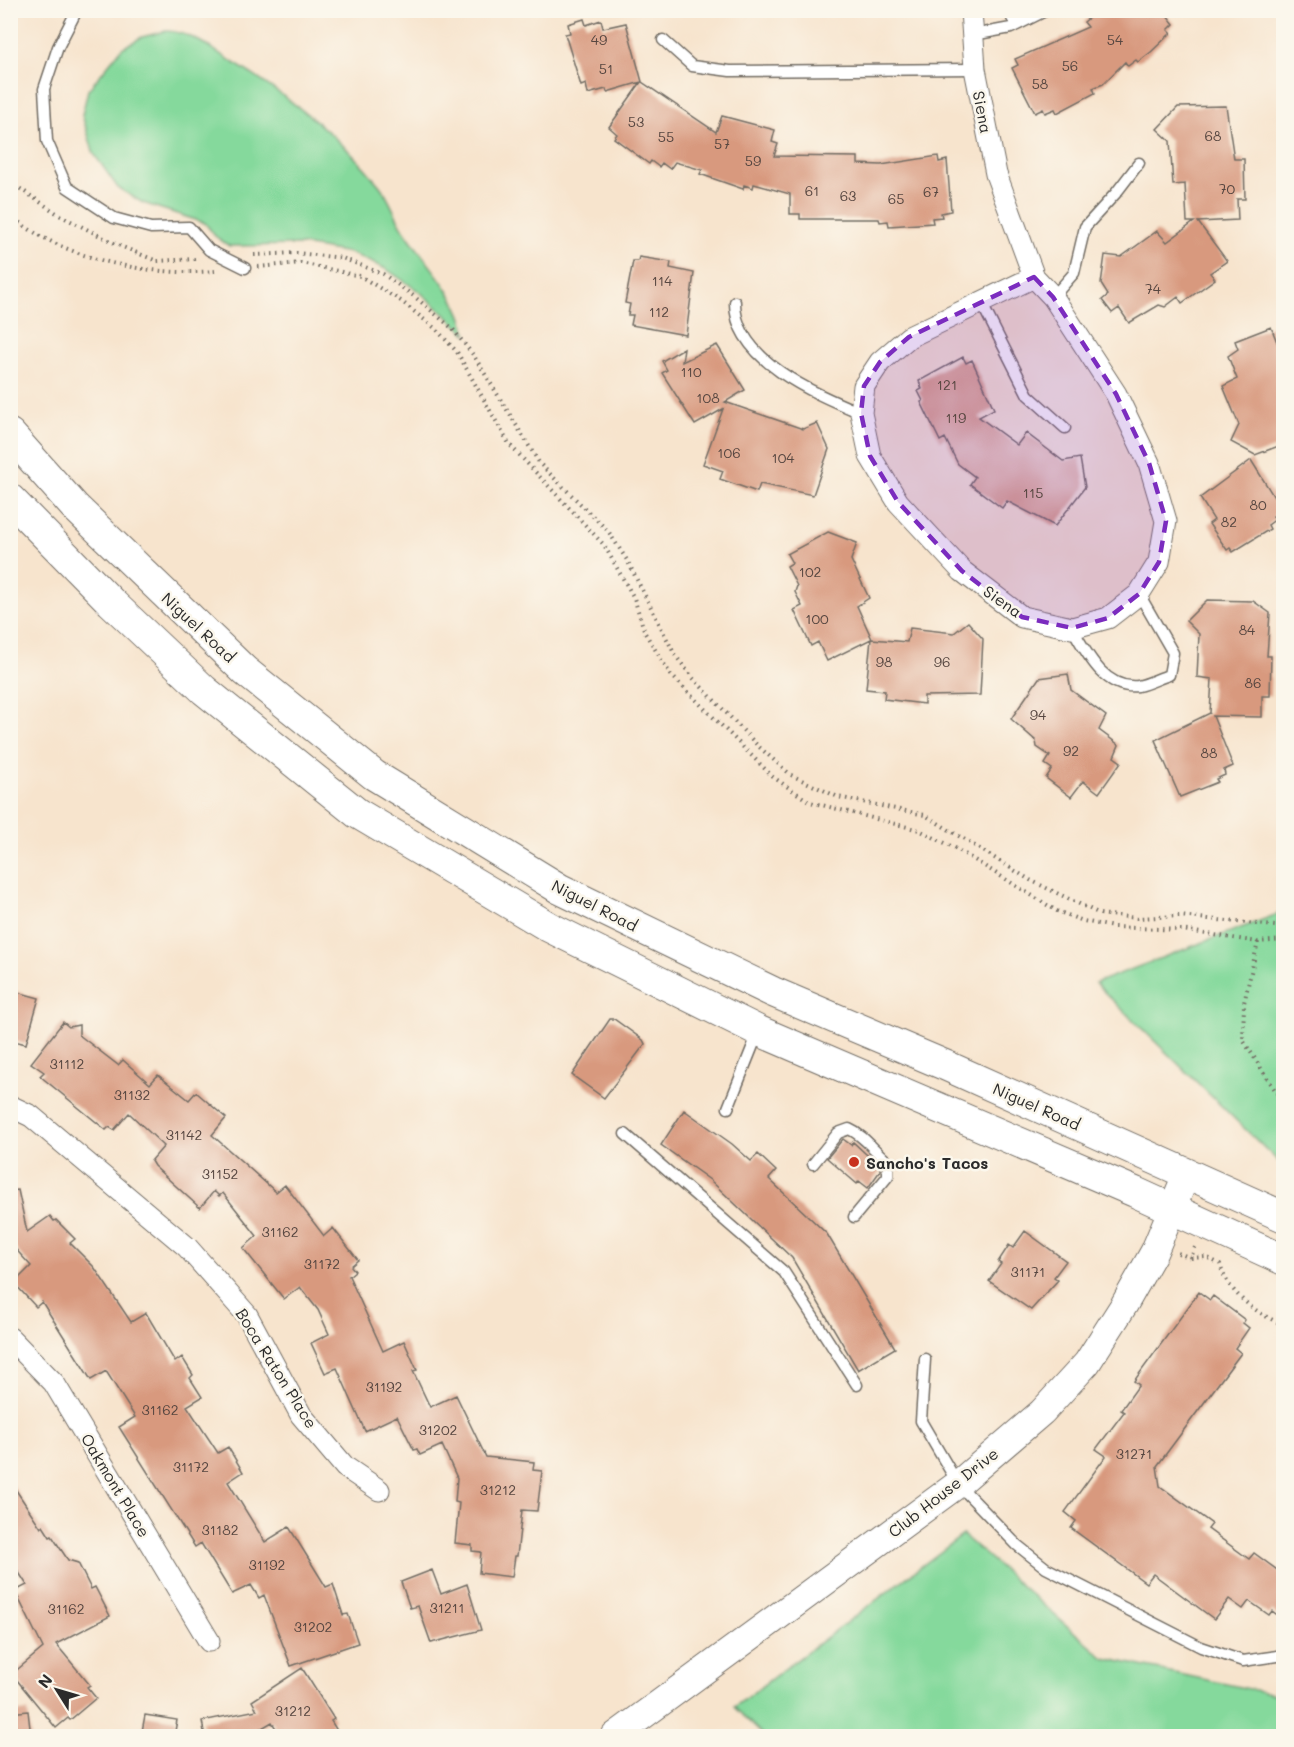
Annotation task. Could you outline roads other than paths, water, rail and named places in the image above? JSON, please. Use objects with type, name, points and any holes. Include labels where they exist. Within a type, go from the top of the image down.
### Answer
[{"type":"main road","name":"Niguel Road","points":[[10,434],[74,506],[236,663],[374,775],[560,890],[773,992],[1284,1216]]},
{"type":"main road","points":[[10,499],[111,602],[204,690],[357,813],[549,927],[759,1031],[1173,1209],[1284,1260]]},
{"type":"main road","points":[[759,1031],[773,992]]},
{"type":"street","name":"Siena","points":[[971,10],[975,69],[996,174],[1034,277],[1053,297],[1116,394],[1152,473],[1166,522],[1159,562],[1139,594],[1108,618],[1072,628],[1022,616],[962,571],[898,502],[870,456],[861,413],[864,386],[880,362],[909,337],[1034,277]]},
{"type":"street","name":"Boca Raton Place","points":[[10,1106],[31,1116],[187,1246],[247,1315],[302,1415],[345,1467],[379,1490]]},
{"type":"street","name":"Club House Drive","points":[[615,1737],[958,1484],[1042,1412],[1087,1363],[1149,1261],[1187,1173]]},
{"type":"street","name":"Oakmont Place","points":[[10,1338],[54,1383],[210,1641]]},
{"type":"lane","points":[[77,10],[58,47],[44,89],[47,141],[67,187],[114,218],[151,228],[189,227],[209,250],[245,268]]},
{"type":"lane","points":[[1012,10],[1011,18],[1017,25]]},
{"type":"lane","points":[[973,35],[1017,25],[1047,10]]},
{"type":"lane","points":[[663,40],[692,66],[730,71],[975,69]]},
{"type":"lane","points":[[1053,297],[1074,273],[1085,227],[1116,194],[1139,163]]},
{"type":"lane","points":[[735,302],[735,317],[755,349],[784,376],[816,395],[861,413]]},
{"type":"lane","points":[[981,302],[1028,395],[1065,428]]},
{"type":"lane","points":[[1072,628],[1094,664],[1114,683],[1137,686],[1168,675],[1173,653],[1139,594]]},
{"type":"lane","points":[[728,1108],[759,1031]]},
{"type":"lane","points":[[813,1164],[838,1133],[849,1129],[863,1135],[872,1149],[888,1162],[888,1176],[855,1217]]},
{"type":"lane","points":[[625,1134],[784,1272],[857,1385]]},
{"type":"lane","points":[[925,1359],[921,1421],[958,1484],[1017,1545],[1046,1568],[1200,1647],[1244,1661],[1284,1655]]},
{"type":"place","name":"Sancho's Tacos","points":[[854,1162]]}]
